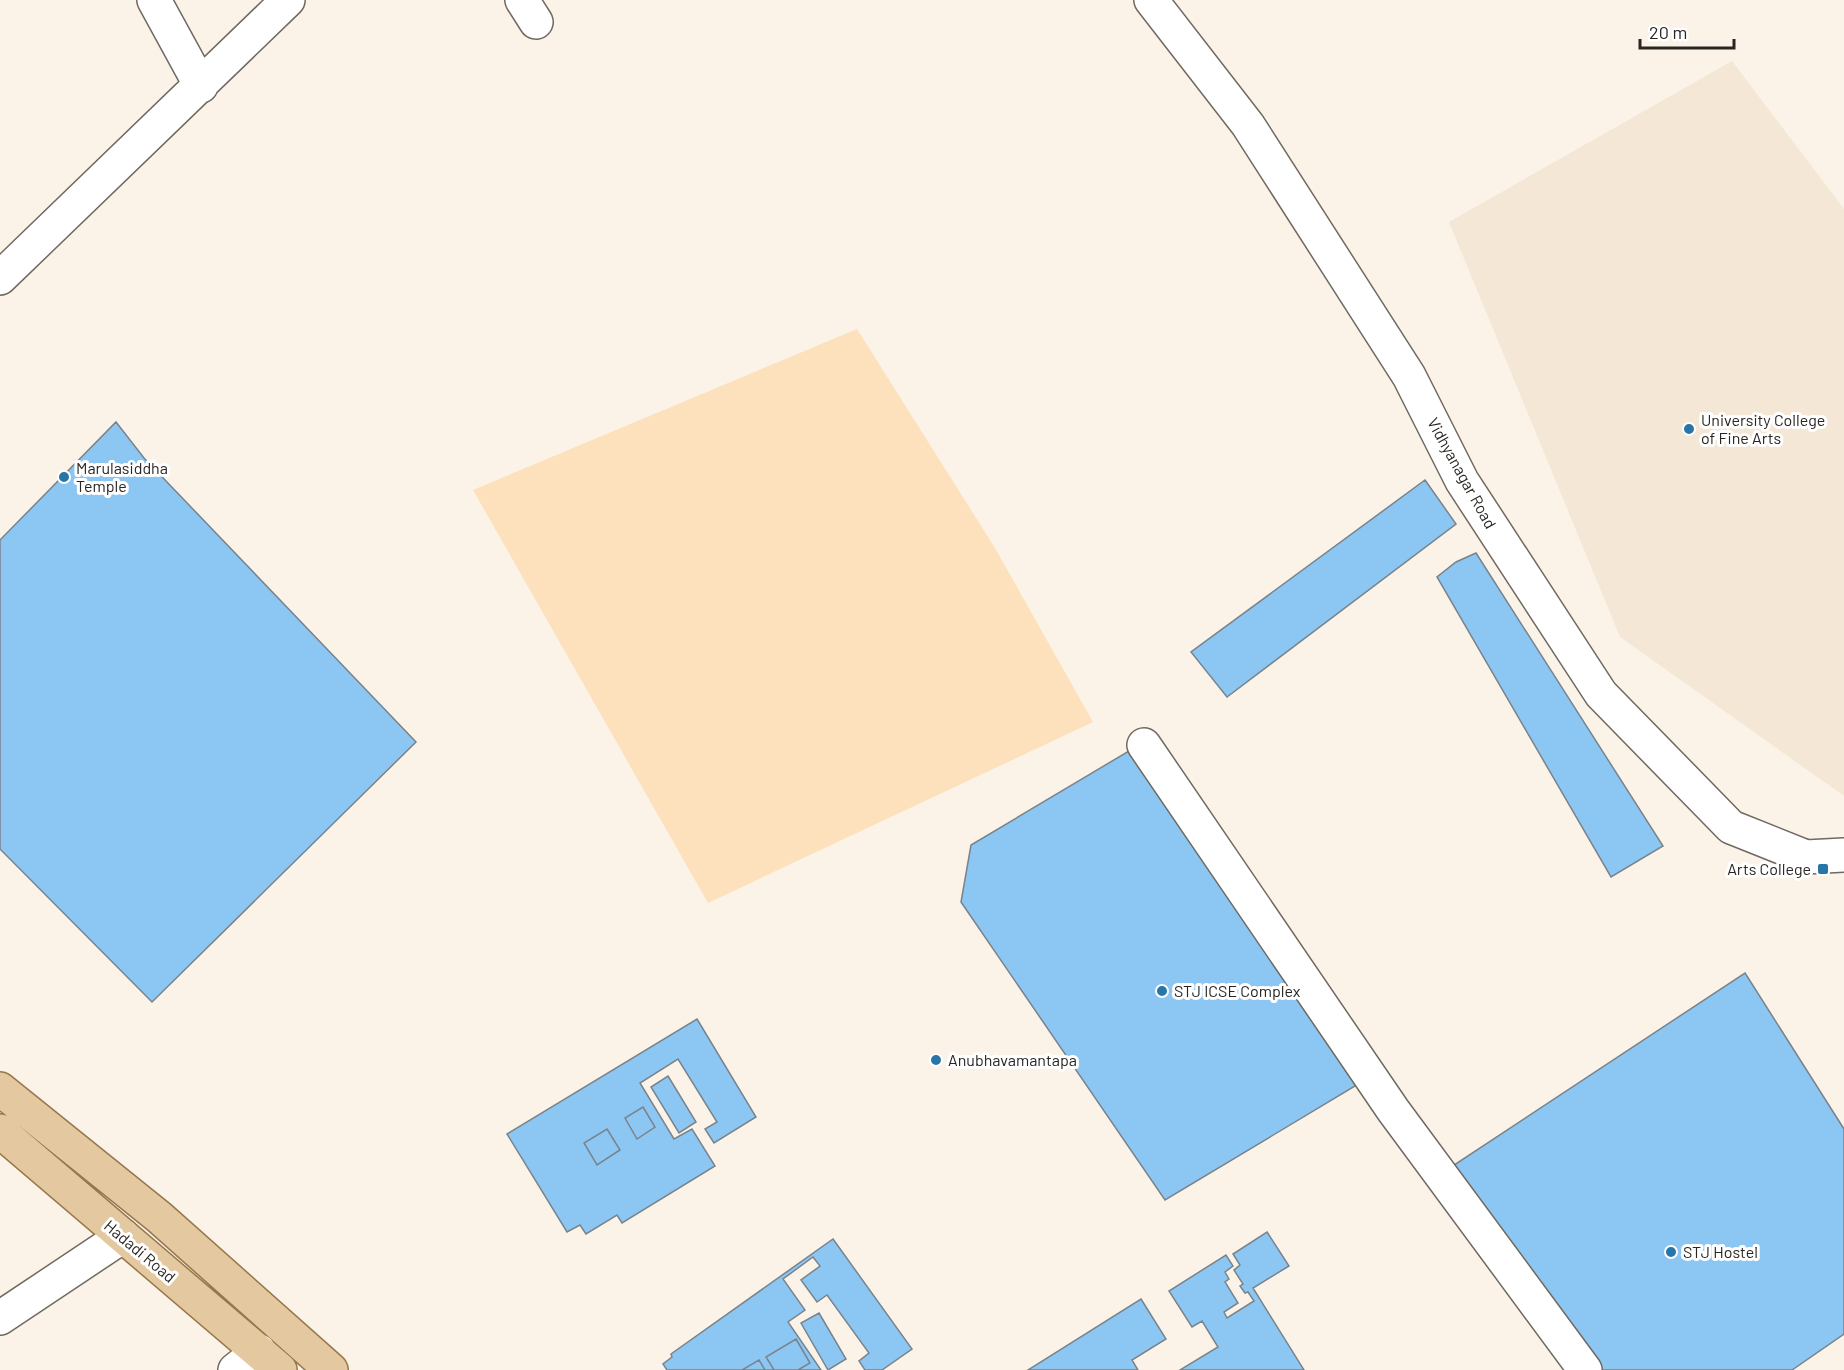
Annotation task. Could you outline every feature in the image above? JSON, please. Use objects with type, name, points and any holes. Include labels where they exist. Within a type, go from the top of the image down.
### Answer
[{"type":"main road","points":[[0,1089],[159,1217],[331,1370]]},
{"type":"main road","name":"Hadadi Road","points":[[0,1131],[123,1236],[258,1364]]},
{"type":"street","points":[[154,0],[201,86]]},
{"type":"street","points":[[0,278],[288,0]]},
{"type":"street","name":"Vidhyanagar Road","points":[[1151,0],[1248,125],[1409,376],[1462,481],[1601,694],[1731,827],[1806,857],[1844,855]]},
{"type":"street","points":[[1144,745],[1393,1110],[1585,1370]]},
{"type":"street","points":[[0,1318],[123,1236]]},
{"type":"shaded area","name":"University College of Fine Arts","points":[[1732,61],[1844,209],[1844,796],[1620,637],[1449,222]]},
{"type":"shaded area","points":[[857,329],[995,548],[1093,722],[708,903],[473,490]]},
{"type":"building","points":[[116,422],[144,458],[416,742],[152,1002],[0,849],[0,540]]},
{"type":"building","points":[[1425,480],[1456,524],[1227,697],[1191,652]]},
{"type":"building","points":[[1476,553],[1663,846],[1611,877],[1437,577],[1456,562]]},
{"type":"building","name":"STJ ICSE Complex","points":[[1134,748],[1365,1080],[1165,1200],[961,902],[971,845]]},
{"type":"building","name":"STJ Hostel","points":[[1745,973],[1844,1129],[1844,1334],[1792,1370],[1573,1370],[1445,1171]]},
{"type":"building","points":[[697,1019],[756,1117],[714,1143],[705,1129],[717,1122],[678,1059],[640,1083],[674,1139],[692,1129],[715,1166],[622,1223],[617,1215],[586,1234],[580,1225],[567,1232],[507,1134]]},
{"type":"building","points":[[668,1076],[696,1122],[679,1133],[651,1087]]},
{"type":"building","points":[[643,1107],[655,1127],[637,1139],[625,1118]]},
{"type":"building","points":[[607,1129],[620,1150],[597,1165],[584,1143]]},
{"type":"building","points":[[1267,1232],[1289,1266],[1253,1288],[1304,1370],[1180,1370],[1218,1347],[1202,1321],[1192,1327],[1169,1291],[1226,1255],[1233,1266],[1225,1272],[1229,1279],[1225,1282],[1238,1303],[1224,1312],[1227,1318],[1254,1301],[1240,1286],[1243,1284],[1234,1270],[1240,1265],[1233,1254]]},
{"type":"building","points":[[833,1239],[912,1349],[882,1370],[865,1370],[859,1361],[869,1353],[827,1295],[817,1302],[801,1280],[820,1266],[813,1257],[783,1279],[805,1310],[788,1322],[821,1370],[667,1370],[663,1364],[672,1357],[671,1354]]},
{"type":"building","points":[[1141,1299],[1166,1339],[1132,1360],[1138,1370],[1028,1370]]},
{"type":"building","points":[[819,1313],[846,1359],[828,1370],[801,1323]]},
{"type":"building","points":[[796,1339],[810,1363],[798,1370],[774,1370],[766,1357]]},
{"type":"building","points":[[759,1360],[765,1370],[742,1370]]},
{"type":"place","name":"University College of Fine Arts","points":[[1689,429]]},
{"type":"place","name":"Marulasiddha Temple","points":[[64,477]]},
{"type":"place","name":"Arts College","points":[[1823,869]]},
{"type":"place","name":"STJ ICSE Complex","points":[[1162,991]]},
{"type":"place","name":"Anubhavamantapa","points":[[936,1060]]},
{"type":"place","name":"STJ Hostel","points":[[1671,1252]]}]
